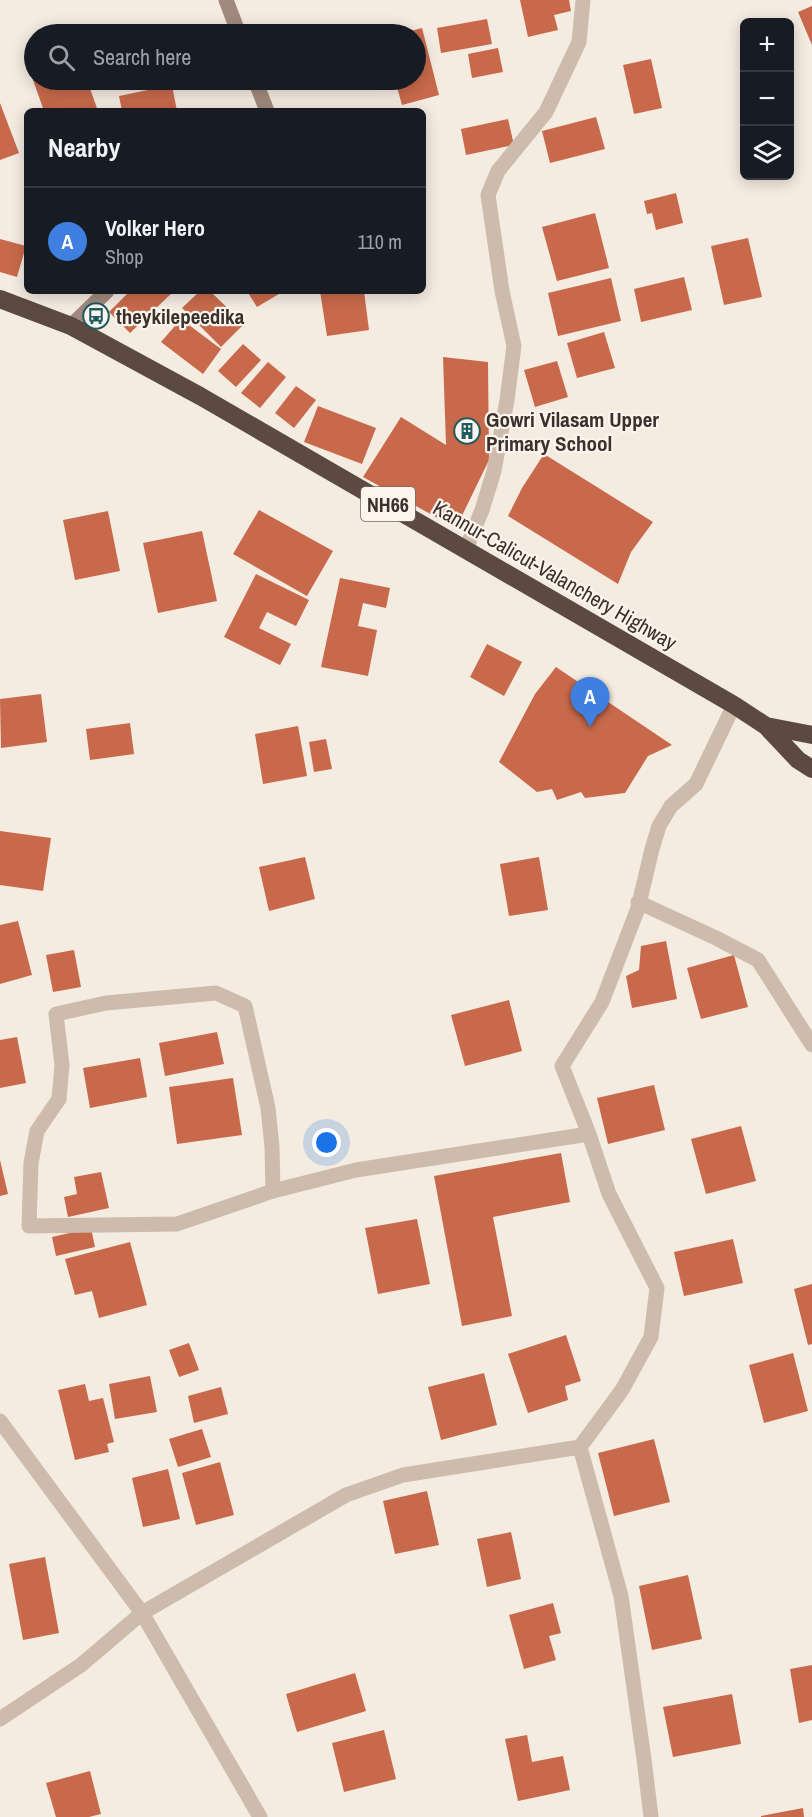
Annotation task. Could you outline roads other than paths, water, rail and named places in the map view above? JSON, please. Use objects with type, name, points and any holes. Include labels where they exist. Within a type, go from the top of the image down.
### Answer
[{"type":"highway","name":"Kannur-Calicut-Valanchery Highway","points":[[0,299],[70,326],[200,396],[466,549],[734,705],[766,726],[798,760],[812,769]]},
{"type":"highway","name":"Kannur-Calicut-Valanchery Highway","points":[[766,726],[812,735]]},
{"type":"street","points":[[226,0],[235,24]]},
{"type":"street","points":[[466,549],[482,510],[494,471],[514,346],[502,291],[488,195],[498,171],[546,112],[579,42],[583,0]]},
{"type":"street","points":[[259,90],[266,108]]},
{"type":"street","points":[[70,326],[104,294]]},
{"type":"street","points":[[0,1719],[81,1665],[142,1613],[346,1495],[403,1475],[580,1447],[622,1390],[651,1337],[657,1288],[609,1194],[589,1134],[562,1066],[603,1002],[638,908],[659,826],[671,806],[696,784],[734,705]]},
{"type":"street","points":[[638,902],[758,960],[812,1045]]},
{"type":"street","points":[[273,1191],[268,1108],[245,1006],[216,993],[106,1002],[56,1014],[62,1065],[59,1099],[37,1131],[30,1163],[29,1226],[177,1224],[273,1191],[356,1170],[589,1134]]},
{"type":"street","points":[[0,1421],[142,1613],[260,1817]]},
{"type":"street","points":[[580,1447],[621,1596],[651,1817]]},
{"type":"place","name":"theykilepeedika","points":[[96,316]]},
{"type":"place","name":"Gowri Vilasam Upper Primary School","points":[[467,431]]},
{"type":"place","name":"Volker Hero","points":[[590,727]]}]
